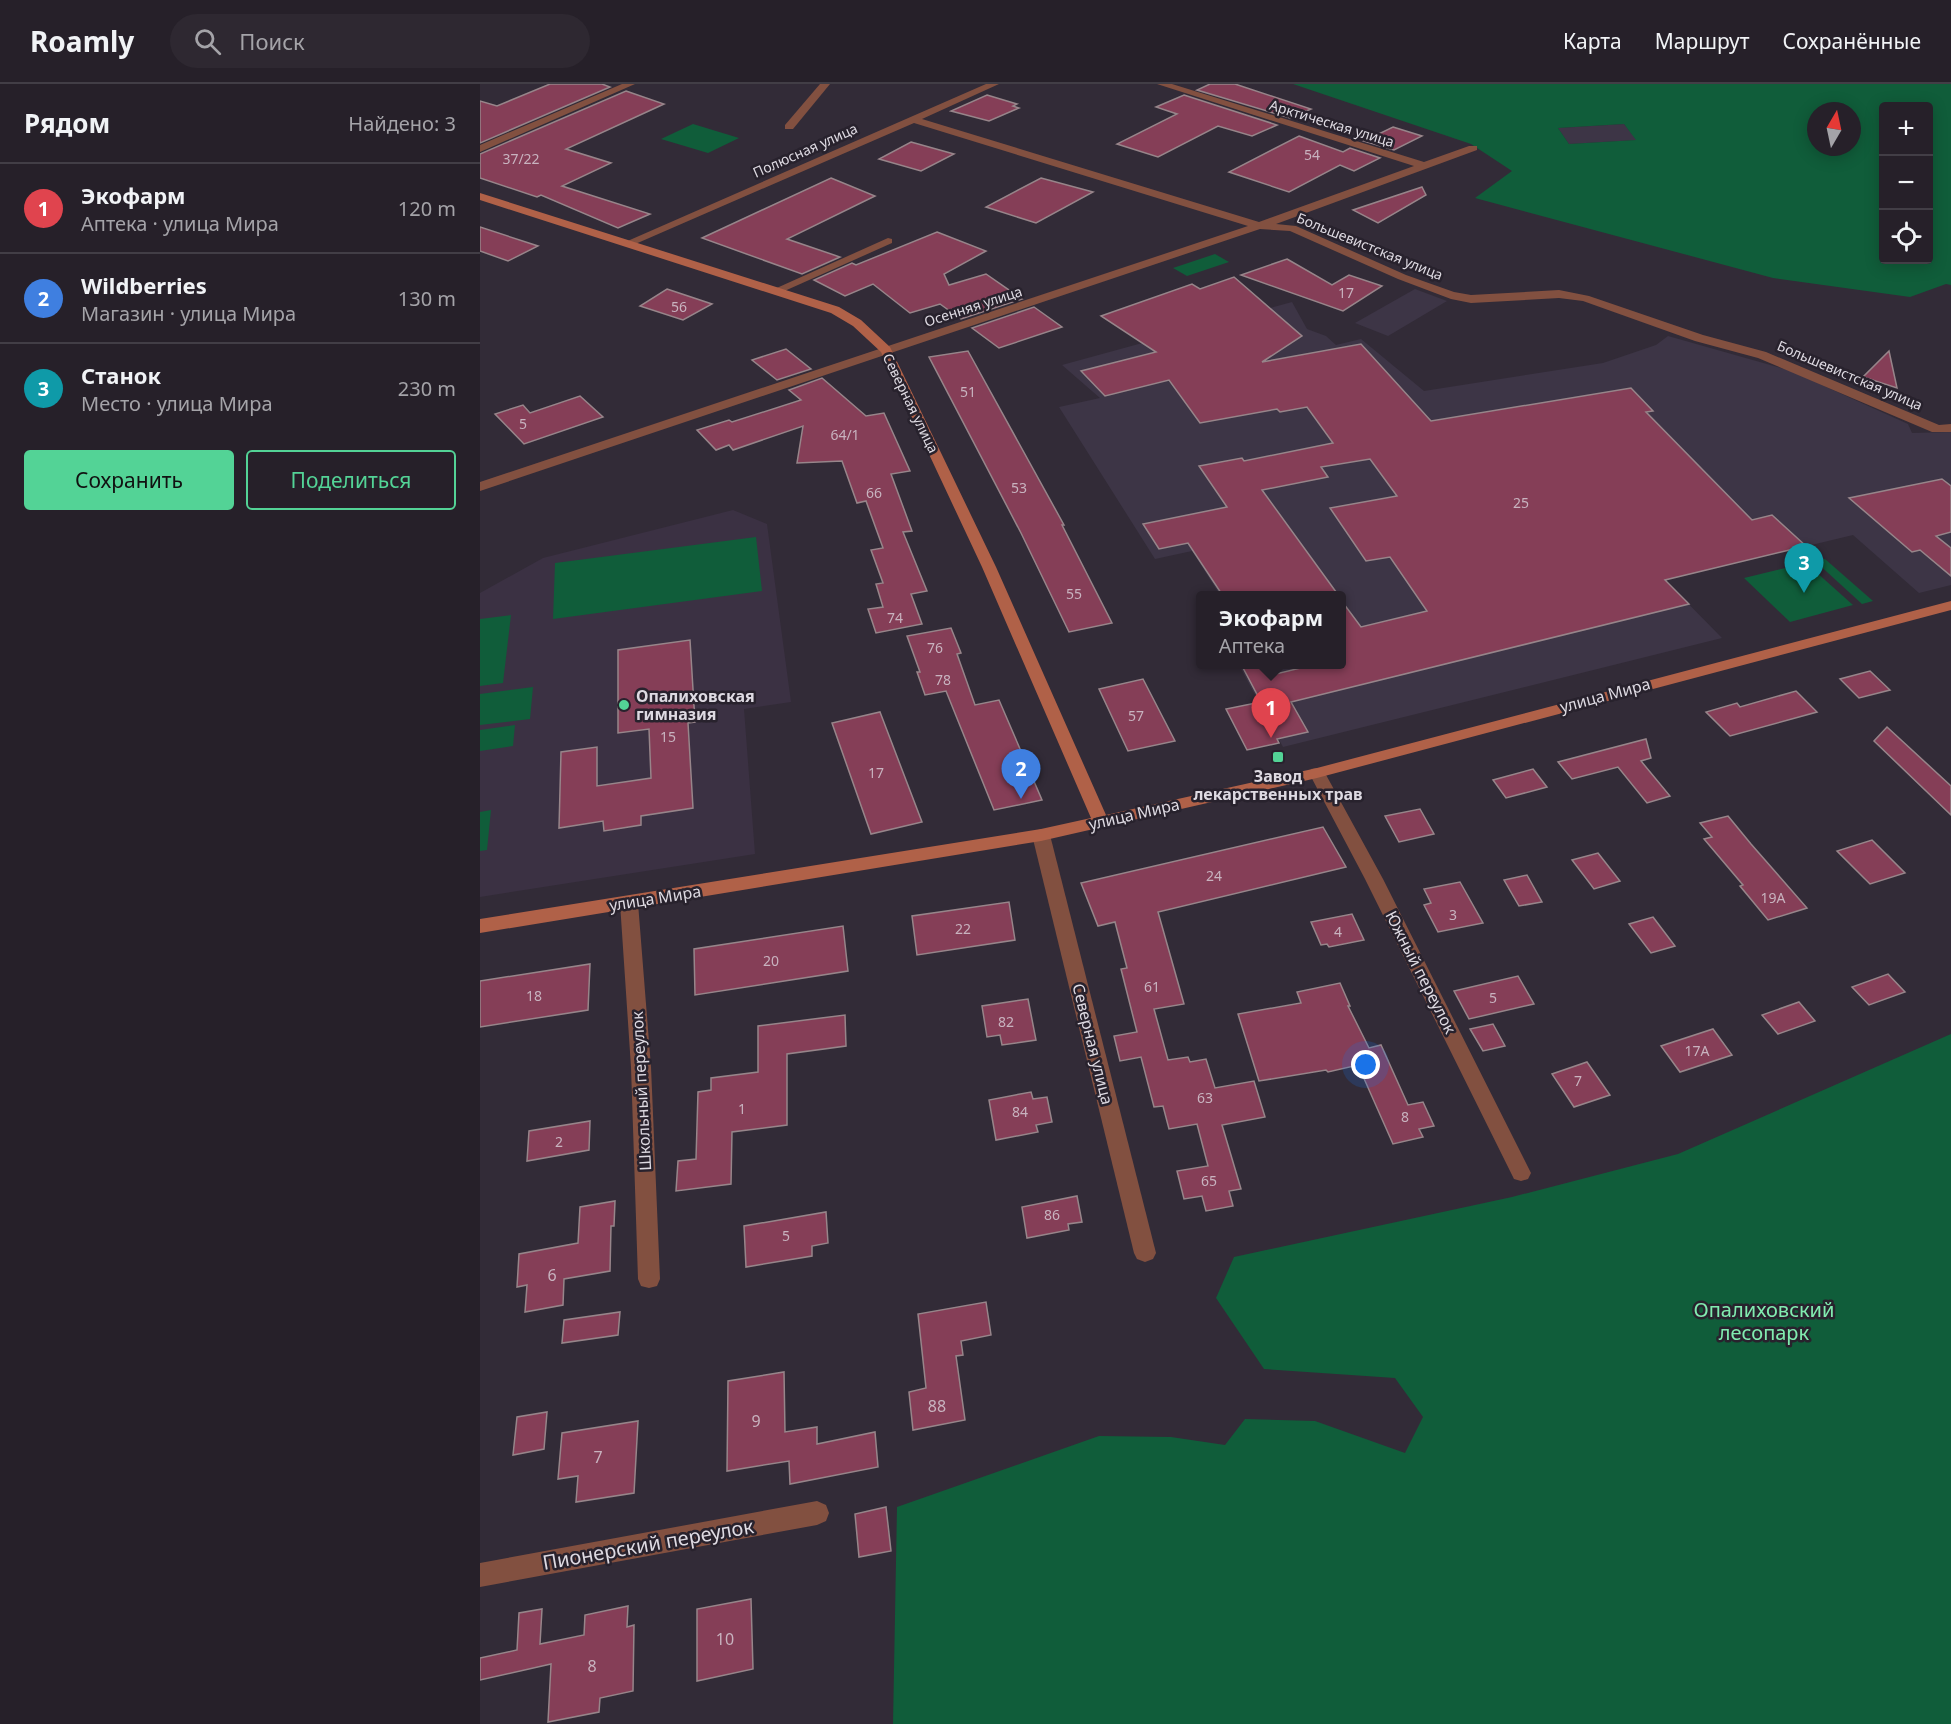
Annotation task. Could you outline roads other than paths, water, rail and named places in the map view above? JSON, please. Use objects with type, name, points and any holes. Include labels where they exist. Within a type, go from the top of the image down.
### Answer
[{"type":"street","points":[[480,149],[630,84]]},
{"type":"street","points":[[789,127],[825,84]]},
{"type":"street","name":"Полюсная улица","points":[[628,243],[994,84]]},
{"type":"street","name":"Арктическая улица","points":[[1162,84],[1425,166]]},
{"type":"street","name":"Большевистская улица","points":[[912,119],[1260,226],[1292,228],[1402,278],[1451,295],[1471,299],[1559,294],[1584,298],[1699,338],[1762,355],[1937,429],[1951,429]]},
{"type":"street","name":"Осенняя улица","points":[[480,487],[1260,226],[1473,148]]},
{"type":"street","name":"Северная улица","points":[[480,196],[835,310],[857,323],[886,350],[999,589],[1101,822]]},
{"type":"street","points":[[776,291],[888,241]]},
{"type":"street","name":"улица Мира","points":[[480,926],[1041,835],[1101,822],[1317,772],[1951,605]]},
{"type":"street","name":"Южный переулок","points":[[1317,772],[1374,879],[1521,1173]]},
{"type":"street","name":"Северная улица","points":[[1041,835],[1145,1253]]},
{"type":"street","name":"Школьный переулок","points":[[629,903],[641,1067],[649,1279]]},
{"type":"street","name":"Пионерский переулок","points":[[480,1575],[817,1513]]},
{"type":"place","name":"Станок","points":[[1804,593]]},
{"type":"place","name":"Опалиховская гимназия","points":[[624,705]]},
{"type":"place","name":"Экофарм","points":[[1271,738]]},
{"type":"place","name":"Завод лекарственных трав","points":[[1278,757]]},
{"type":"place","name":"Wildberries","points":[[1021,799]]},
{"type":"park label","name":"Опалиховский лесопарк","points":[[1764,1320]]}]
